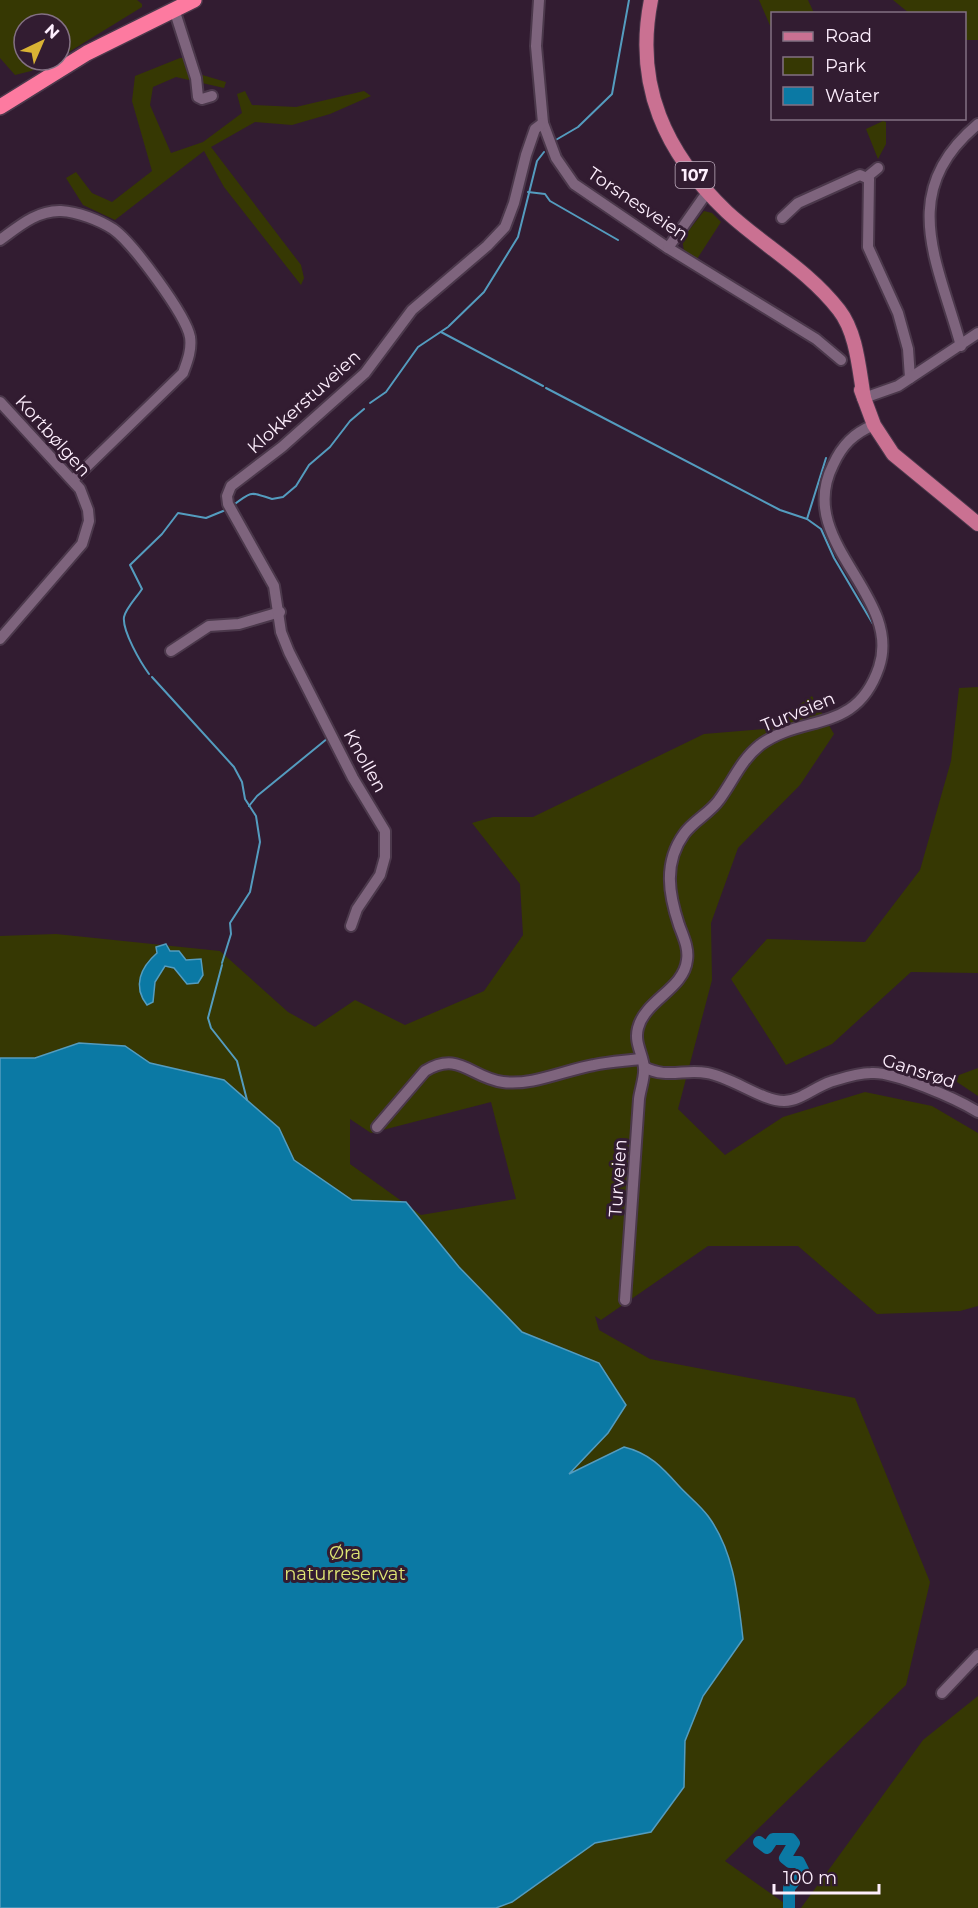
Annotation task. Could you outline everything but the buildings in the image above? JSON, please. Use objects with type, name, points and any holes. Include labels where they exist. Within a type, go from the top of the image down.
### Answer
[{"type":"highway","points":[[0,107],[87,53],[194,0]]},
{"type":"main road","name":"107","points":[[651,0],[645,41],[645,66],[650,89],[668,134],[708,191],[736,219],[808,276],[839,310],[853,344],[864,398],[874,425],[901,461],[978,524]]},
{"type":"street","name":"Torsnesveien","points":[[539,0],[536,46],[543,123],[556,158],[574,184],[668,248],[791,323],[841,360]]},
{"type":"street","points":[[174,9],[196,78],[198,97],[201,99],[212,96]]},
{"type":"street","name":"Klokkerstuveien","points":[[230,507],[226,496],[231,486],[282,447],[365,373],[412,310],[487,246],[505,227],[535,129],[543,123]]},
{"type":"street","points":[[961,346],[928,232],[929,211],[937,178],[950,153],[978,124]]},
{"type":"street","points":[[782,218],[798,203],[860,176],[867,177],[878,168]]},
{"type":"street","points":[[867,177],[871,190],[868,247],[898,314],[908,349],[910,378]]},
{"type":"street","points":[[668,248],[708,191]]},
{"type":"street","points":[[0,240],[45,212],[61,211],[91,218],[112,228],[125,239],[177,309],[188,329],[190,350],[183,373],[73,480]]},
{"type":"street","points":[[864,398],[892,390],[978,333]]},
{"type":"street","name":"Kortbølgen","points":[[0,402],[73,480],[85,498],[88,510],[86,538],[0,639]]},
{"type":"street","name":"Turveien","points":[[625,1300],[642,1063],[638,1029],[644,1014],[679,978],[688,958],[685,941],[670,900],[668,876],[684,834],[719,801],[742,764],[760,745],[784,732],[827,722],[854,706],[872,685],[879,666],[882,633],[878,616],[837,548],[825,511],[825,495],[826,482],[837,455],[855,434],[874,425]]},
{"type":"street","name":"Knollen","points":[[230,507],[274,586],[280,612],[281,632],[289,652],[353,778],[385,831],[385,857],[380,874],[357,909],[351,926]]},
{"type":"street","points":[[171,651],[209,626],[239,624],[280,612]]},
{"type":"street","points":[[377,1127],[425,1071],[435,1065],[457,1062],[500,1082],[517,1083],[593,1065],[642,1063]]},
{"type":"street","name":"Gansrød","points":[[642,1063],[663,1074],[695,1071],[719,1075],[771,1099],[785,1101],[828,1083],[873,1072],[931,1090],[978,1112]]},
{"type":"street","points":[[942,1693],[978,1656]]},
{"type":"green space","points":[[0,0],[137,0],[142,4],[142,7],[72,50],[72,12],[12,12],[12,72],[0,58]]},
{"type":"green space","points":[[759,0],[808,0],[814,12],[771,12],[771,28]]},
{"type":"green space","points":[[893,0],[978,0],[978,40],[966,40],[966,12],[908,12]]},
{"type":"green space","points":[[180,58],[193,58],[199,74],[226,82],[224,88],[176,77],[153,87],[150,105],[171,153],[203,142],[242,113],[237,94],[245,91],[252,105],[296,107],[364,91],[371,96],[330,114],[292,125],[255,122],[211,147],[301,265],[304,278],[301,285],[224,187],[204,151],[115,220],[83,205],[66,178],[76,172],[92,193],[112,202],[152,171],[132,101],[135,76]]},
{"type":"green space","points":[[883,121],[886,122],[886,144],[878,159],[866,129]]},
{"type":"green space","points":[[704,211],[712,213],[721,222],[697,259],[684,251],[682,239]]},
{"type":"green space","points":[[978,687],[978,973],[911,972],[832,1044],[786,1065],[731,979],[767,939],[865,942],[920,870],[951,761],[959,688]]},
{"type":"green space","name":"Øra naturreservat","points":[[812,696],[834,734],[800,785],[738,848],[711,923],[712,980],[678,1109],[725,1155],[783,1117],[865,1092],[932,1106],[978,1133],[978,1306],[960,1311],[877,1314],[798,1246],[708,1246],[601,1320],[595,1316],[599,1330],[650,1359],[855,1398],[930,1582],[906,1685],[725,1861],[791,1908],[0,1908],[0,936],[56,934],[220,951],[288,1012],[315,1027],[355,1000],[405,1025],[484,991],[523,935],[520,884],[472,823],[493,817],[533,817],[704,734],[764,729]],"holes":[[[491,1102],[516,1199],[421,1215],[350,1164],[350,1119],[371,1133]]]},
{"type":"green space","points":[[978,1068],[978,1096],[951,1078]]},
{"type":"green space","points":[[978,1696],[978,1908],[801,1908],[923,1740]]},
{"type":"water","points":[[166,944],[170,951],[179,951],[186,960],[201,959],[203,975],[198,983],[187,984],[174,968],[165,966],[155,982],[153,1002],[147,1005],[140,991],[140,977],[151,958],[157,953],[156,947]]},
{"type":"water","name":"Øra naturreservat","points":[[79,1043],[125,1046],[150,1063],[224,1080],[279,1128],[294,1160],[352,1200],[406,1202],[459,1267],[522,1332],[599,1363],[626,1405],[608,1433],[569,1474],[624,1447],[641,1453],[661,1467],[705,1512],[724,1544],[733,1575],[743,1639],[703,1696],[685,1741],[684,1787],[651,1832],[595,1843],[512,1902],[496,1908],[0,1908],[0,1058],[35,1058]]},
{"type":"waterway","points":[[554,141],[578,127],[612,94],[629,0]]},
{"type":"waterway","points":[[449,326],[484,292],[518,237],[537,161],[544,152]]},
{"type":"waterway","points":[[528,192],[545,194],[550,201],[618,240]]},
{"type":"waterway","points":[[370,403],[386,392],[418,347],[448,327]]},
{"type":"waterway","points":[[441,332],[543,386]]},
{"type":"waterway","points":[[546,388],[780,510],[807,519],[821,529],[834,558],[873,624]]},
{"type":"waterway","points":[[232,506],[252,494],[272,499],[283,497],[296,486],[309,465],[330,447],[350,421],[364,409]]},
{"type":"waterway","points":[[807,519],[826,458]]},
{"type":"waterway","points":[[149,674],[133,647],[124,623],[127,610],[142,589],[130,565],[162,534],[178,513],[206,518],[228,509]]},
{"type":"waterway","points":[[152,677],[234,767],[242,782],[245,799],[256,816],[260,842],[250,892],[230,923],[231,934],[222,963]]},
{"type":"waterway","points":[[249,806],[257,796],[328,738]]},
{"type":"waterway","points":[[222,965],[208,1018],[211,1028],[237,1061],[247,1100]]},
{"type":"waterway","points":[[759,1842],[767,1848],[773,1839],[791,1839],[794,1843],[785,1858],[790,1862],[799,1862],[803,1870],[789,1888],[789,1908]]}]
